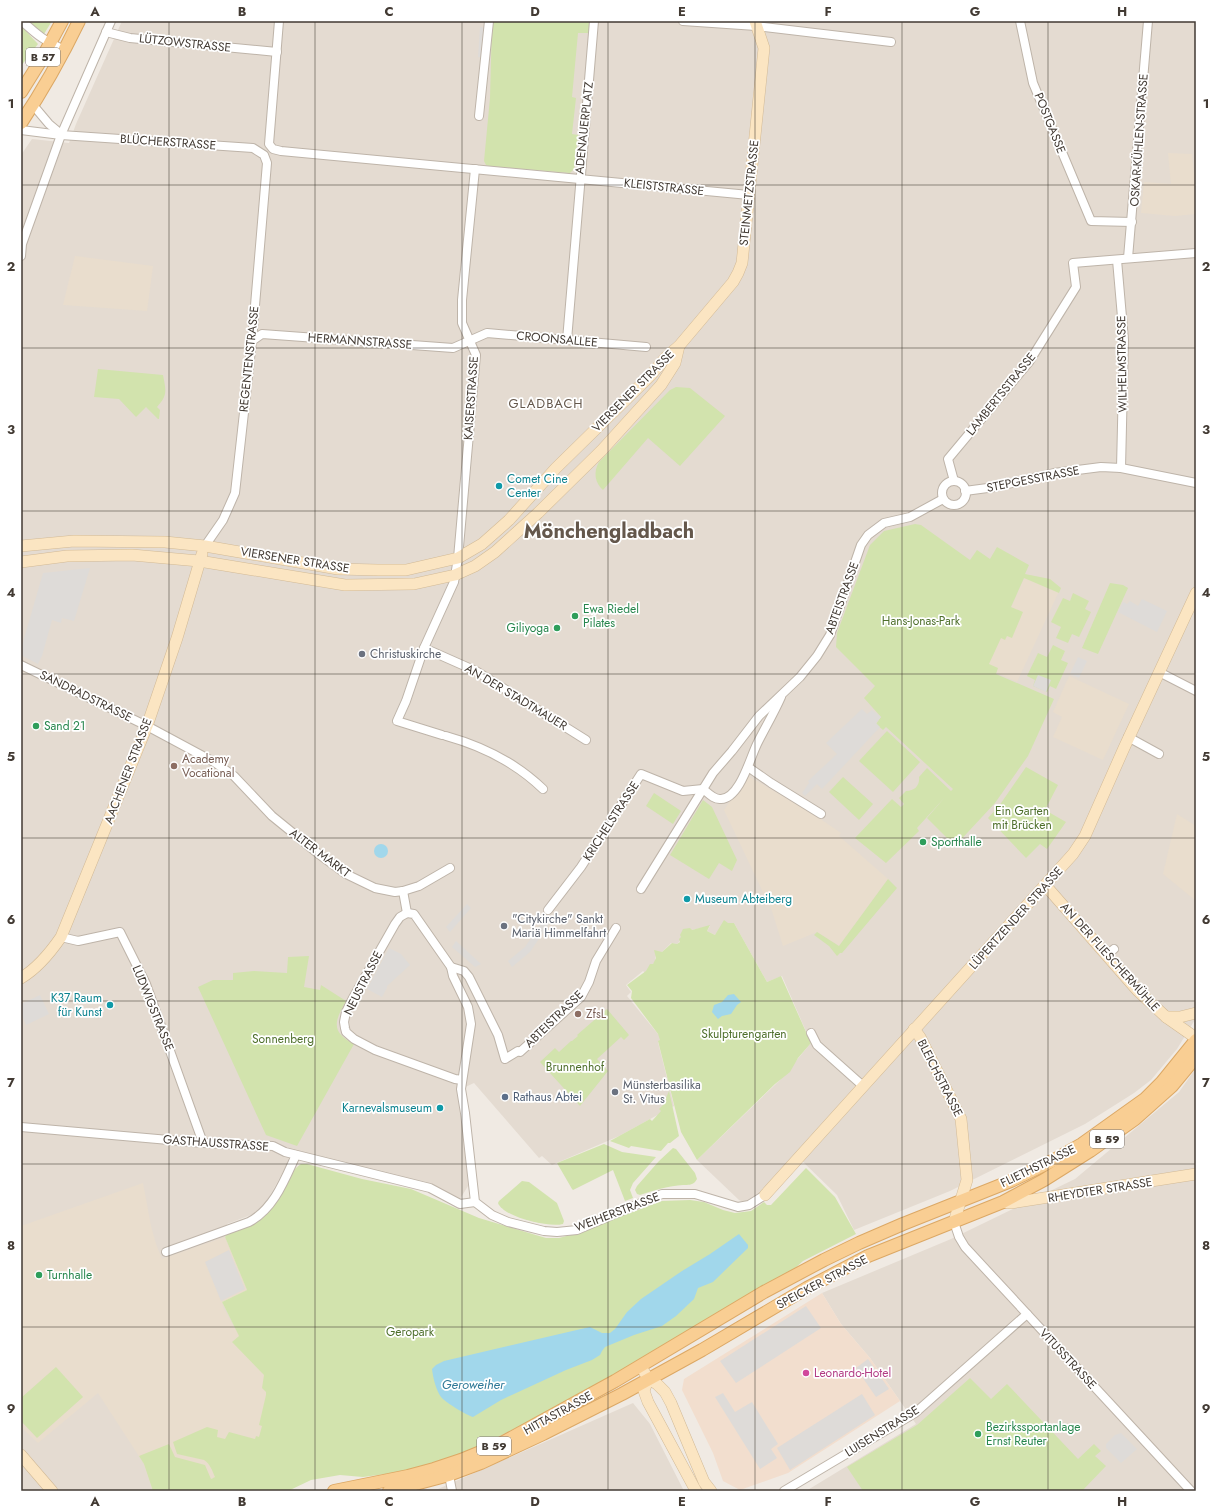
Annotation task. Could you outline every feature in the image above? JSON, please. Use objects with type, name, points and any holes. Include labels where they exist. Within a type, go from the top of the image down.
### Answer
[{"type":"main road","name":"B 57","points":[[21,92],[41,60],[62,21]]},
{"type":"main road","name":"B 57","points":[[21,122],[33,105],[65,50],[79,21]]},
{"type":"main road","name":"STEINMETZSTRASSE","points":[[679,346],[719,299],[738,273],[742,262],[764,48],[755,24]]},
{"type":"main road","points":[[33,105],[33,89],[39,74],[41,60]]},
{"type":"main road","name":"VIERSENER STRASSE","points":[[21,546],[74,541],[165,542],[205,546],[338,568],[406,570],[458,558],[482,544],[509,520],[556,468],[651,375],[666,357],[679,346]]},
{"type":"main road","name":"VIERSENER STRASSE","points":[[21,562],[67,556],[132,554],[198,561],[345,585],[414,584],[455,575],[475,566],[495,552],[538,513],[602,450],[662,385],[675,362],[679,346]]},
{"type":"main road","name":"AACHENER STRASSE","points":[[21,978],[29,973],[50,954],[61,937],[147,726],[177,638],[198,561],[205,546]]},
{"type":"main road","name":"LÜPERTZENDER STRASSE","points":[[765,1195],[1074,854],[1085,836],[1128,737],[1196,593]]},
{"type":"main road","name":"AN DER FLIESCHERMÜHLE","points":[[1046,886],[1111,952],[1137,990],[1166,1018],[1196,1039]]},
{"type":"main road","points":[[1166,1018],[1180,1017],[1196,1013]]},
{"type":"main road","name":"BLEICHSTRASSE","points":[[914,1029],[920,1036],[961,1119],[967,1180],[954,1222]]},
{"type":"main road","name":"FLIETHSTRASSE","points":[[960,1200],[1012,1181],[1054,1160],[1094,1136],[1145,1099],[1162,1082],[1196,1039]]},
{"type":"main road","name":"FLIETHSTRASSE","points":[[1003,1202],[1044,1180],[1090,1151],[1135,1118],[1172,1086],[1196,1057]]},
{"type":"main road","name":"RHEYDTER STRASSE","points":[[1003,1202],[1012,1203],[1196,1174]]},
{"type":"main road","name":"SPEICKER STRASSE","points":[[641,1366],[786,1280],[859,1243],[960,1200]]},
{"type":"main road","name":"SPEICKER STRASSE","points":[[648,1379],[702,1350],[808,1288],[868,1256],[1003,1202]]},
{"type":"main road","points":[[641,1366],[648,1379],[657,1384],[665,1392],[704,1482],[711,1491]]},
{"type":"main road","name":"HITTASTRASSE","points":[[334,1491],[408,1476],[461,1460],[519,1434],[641,1366]]},
{"type":"main road","points":[[648,1379],[644,1391],[648,1402],[696,1491]]},
{"type":"main road","name":"HITTASTRASSE","points":[[389,1491],[449,1476],[480,1463],[543,1434],[622,1394],[648,1379]]},
{"type":"main road","points":[[21,1455],[52,1491]]},
{"type":"street","points":[[22,21],[50,44],[65,50]]},
{"type":"street","points":[[102,21],[106,32]]},
{"type":"street","points":[[21,256],[22,244],[62,135],[111,21]]},
{"type":"street","points":[[277,52],[279,21]]},
{"type":"street","points":[[479,116],[489,21]]},
{"type":"street","name":"ADENAUERPLATZ","points":[[277,52],[269,144],[273,149],[280,151],[580,179],[594,21]]},
{"type":"street","points":[[683,21],[755,24],[891,42]]},
{"type":"street","name":"POSTGASSE","points":[[1020,21],[1033,83],[1090,221],[1132,222]]},
{"type":"street","name":"OSKAR-KÜHLEN-STRASSE","points":[[1128,258],[1148,21]]},
{"type":"street","name":"LÜTZOWSTRASSE","points":[[106,32],[130,38],[277,52]]},
{"type":"street","points":[[33,105],[49,124],[62,135]]},
{"type":"street","name":"BLÜCHERSTRASSE","points":[[21,130],[62,135],[253,148],[262,153],[267,164]]},
{"type":"street","name":"REGENTENSTRASSE","points":[[205,546],[224,520],[236,493],[252,341],[267,164]]},
{"type":"street","name":"KAISERSTRASSE","points":[[474,169],[462,300],[462,323],[476,355],[458,558],[454,582],[424,648],[398,721],[469,743],[490,752],[532,778],[543,789]]},
{"type":"street","points":[[566,340],[580,179]]},
{"type":"street","name":"KLEISTSTRASSE","points":[[580,179],[749,195]]},
{"type":"street","points":[[1117,260],[1196,253]]},
{"type":"street","name":"LAMBERTSSTRASSE","points":[[954,481],[948,459],[1029,362],[1076,287],[1074,263],[1117,260]]},
{"type":"street","name":"WILHELMSTRASSE","points":[[1117,260],[1124,340],[1122,468]]},
{"type":"street","name":"CROONSALLEE","points":[[469,340],[487,333],[646,348]]},
{"type":"street","name":"HERMANNSTRASSE","points":[[252,341],[262,334],[453,348],[469,340]]},
{"type":"street","name":"STEPGESSTRASSE","points":[[966,491],[995,487],[1054,473],[1101,467],[1122,468],[1196,483]]},
{"type":"street","points":[[954,481],[961,484],[966,491],[964,499],[958,504],[949,504],[943,499],[942,491],[950,482],[954,481]]},
{"type":"street","name":"ABTEISTRASSE","points":[[641,889],[713,773],[759,716],[800,677],[817,656],[830,635],[861,545],[868,535],[884,523],[910,516],[943,499]]},
{"type":"street","name":"AN DER STADTMAUER","points":[[424,648],[476,671],[586,740]]},
{"type":"street","name":"SANDRADSTRASSE","points":[[21,665],[147,726],[214,762],[234,776]]},
{"type":"street","points":[[1159,672],[1196,691]]},
{"type":"street","name":"ABTEISTRASSE","points":[[702,790],[714,798],[721,799],[728,797],[735,791],[748,767],[756,745],[784,692]]},
{"type":"street","points":[[1128,737],[1159,754]]},
{"type":"street","points":[[748,767],[821,814]]},
{"type":"street","name":"KRICHELSTRASSE","points":[[548,910],[581,867],[641,774],[683,791],[702,790]]},
{"type":"street","name":"ALTER MARKT","points":[[234,776],[272,816],[346,874],[375,888],[387,891],[403,892]]},
{"type":"street","points":[[450,868],[433,879],[403,892],[407,913],[414,914],[451,967],[453,976],[468,1007],[470,1024],[461,1089],[475,1202]]},
{"type":"street","name":"NEUSTRASSE","points":[[407,913],[400,917],[395,924],[346,1012],[344,1022],[346,1032],[351,1037],[375,1050],[455,1079],[462,1080]]},
{"type":"street","name":"ABTEISTRASSE","points":[[451,967],[464,971],[468,976],[498,1035],[505,1059],[518,1051],[520,1052],[581,997],[589,982],[596,961],[616,928]]},
{"type":"street","name":"LUDWIGSTRASSE","points":[[61,937],[78,941],[120,932],[146,984],[204,1143]]},
{"type":"street","points":[[811,1033],[817,1045],[863,1086]]},
{"type":"street","name":"GASTHAUSSTRASSE","points":[[21,1127],[204,1143],[273,1146],[285,1152],[296,1155],[430,1188],[460,1204],[475,1202]]},
{"type":"street","points":[[166,1252],[257,1218],[269,1205],[285,1178],[296,1155]]},
{"type":"street","name":"WEIHERSTRASSE","points":[[475,1202],[492,1215],[508,1222],[544,1231],[557,1232],[577,1230],[662,1194],[695,1194],[738,1207],[749,1204],[765,1195]]},
{"type":"street","name":"VITUSSTRASSE","points":[[954,1222],[959,1237],[965,1247],[1191,1491]]},
{"type":"street","name":"LUISENSTRASSE","points":[[784,1491],[915,1413],[1027,1314]]},
{"type":"street","points":[[449,1476],[452,1491]]},
{"type":"shaded area","points":[[122,21],[1196,21],[1196,1018],[1177,1049],[1151,1080],[1134,1093],[1085,1124],[950,1191],[854,1230],[837,1195],[799,1158],[749,1205],[739,1200],[697,1160],[780,1080],[811,1043],[782,976],[767,982],[734,923],[715,935],[707,931],[710,926],[692,930],[682,937],[677,944],[671,943],[662,952],[656,954],[655,962],[645,973],[643,971],[626,985],[631,992],[627,996],[662,1039],[658,1042],[674,1106],[619,1136],[552,1165],[542,1156],[539,1158],[474,1083],[461,1089],[468,1186],[460,1199],[426,1182],[296,1153],[292,1156],[264,1206],[256,1213],[227,1224],[225,1237],[247,1290],[222,1302],[241,1339],[226,1474],[183,1491],[21,1491],[21,155],[32,139],[69,143]]},
{"type":"shaded area","points":[[480,27],[488,28],[485,58],[478,57]]},
{"type":"shaded area","points":[[1168,153],[1192,154],[1196,194],[1196,214],[1175,216],[1141,213],[1144,182],[1171,184]]},
{"type":"shaded area","points":[[75,256],[153,266],[147,311],[63,305]]},
{"type":"shaded area","points":[[90,568],[74,621],[62,618],[61,623],[52,620],[42,656],[38,664],[21,655],[21,649],[43,573]]},
{"type":"shaded area","points":[[1026,574],[1060,589],[1017,682],[984,667]]},
{"type":"shaded area","points":[[1142,599],[1167,611],[1157,632],[1118,612],[1123,602],[1127,604],[1130,601],[1138,606]]},
{"type":"shaded area","points":[[1078,657],[1087,661],[1079,678],[1070,674]]},
{"type":"shaded area","points":[[1038,675],[1051,680],[1046,692],[1033,686]]},
{"type":"shaded area","points":[[1069,676],[1129,704],[1103,760],[1053,737],[1062,717],[1053,712]]},
{"type":"shaded area","points":[[862,709],[867,714],[872,710],[881,717],[876,723],[880,727],[822,789],[817,784],[805,796],[802,793],[809,783],[808,781],[837,754],[826,743]]},
{"type":"shaded area","points":[[748,776],[813,814],[841,833],[839,836],[888,879],[839,946],[817,932],[783,946],[772,911],[724,810]]},
{"type":"shaded area","points":[[1177,814],[1196,826],[1196,901],[1163,874]]},
{"type":"shaded area","points":[[467,904],[471,908],[450,932],[446,927]]},
{"type":"shaded area","points":[[547,915],[553,918],[530,952],[512,967],[508,961],[525,947]]},
{"type":"shaded area","points":[[456,941],[481,964],[475,967],[452,947]]},
{"type":"shaded area","points":[[389,948],[401,954],[410,965],[387,986],[382,997],[367,989]]},
{"type":"shaded area","points":[[40,995],[49,1014],[26,1025],[21,1013],[21,1004]]},
{"type":"shaded area","points":[[1196,1068],[1196,1491],[806,1491],[916,1424],[870,1358],[841,1324],[822,1293],[951,1239],[1075,1179],[1179,1092]]},
{"type":"shaded area","points":[[143,1183],[151,1226],[162,1259],[225,1237],[247,1290],[222,1302],[224,1309],[241,1339],[297,1402],[226,1474],[183,1491],[153,1491],[144,1464],[98,1393],[38,1443],[21,1427],[21,1226]]},
{"type":"shaded area","points":[[229,1250],[245,1289],[221,1301],[205,1262]]},
{"type":"shaded area","points":[[822,1293],[841,1324],[870,1358],[900,1401],[788,1473],[740,1490],[723,1481],[713,1453],[682,1390],[684,1379]]},
{"type":"shaded area","points":[[806,1306],[821,1328],[736,1383],[720,1361]]},
{"type":"shaded area","points":[[868,1359],[889,1389],[876,1397],[856,1368]]},
{"type":"shaded area","points":[[723,1393],[735,1412],[752,1402],[778,1444],[771,1449],[777,1458],[760,1469],[715,1397]]},
{"type":"shaded area","points":[[862,1394],[875,1415],[790,1470],[777,1448]]},
{"type":"shaded area","points":[[633,1403],[650,1424],[684,1491],[430,1491],[438,1489]]},
{"type":"shaded area","points":[[1121,1433],[1137,1449],[1121,1463],[1106,1448],[1106,1444],[1115,1435]]},
{"type":"green space","points":[[28,21],[52,21],[44,34]]},
{"type":"green space","points":[[492,21],[591,21],[590,33],[578,33],[572,97],[576,98],[572,134],[578,135],[574,169],[570,173],[486,165],[484,161],[490,98]]},
{"type":"green space","points":[[21,26],[38,44],[21,66]]},
{"type":"green space","points":[[98,369],[163,375],[165,396],[157,407],[160,410],[159,419],[146,407],[136,417],[119,399],[94,397]]},
{"type":"green space","points":[[676,387],[690,388],[725,416],[680,466],[648,438],[603,490],[598,484],[596,477],[596,470],[599,462],[670,390]]},
{"type":"green space","name":"Hans-Jonas-Park","points":[[915,524],[921,525],[970,560],[977,550],[990,559],[997,547],[1029,565],[1025,574],[1050,579],[1061,588],[1059,593],[1024,578],[1011,607],[1023,612],[1012,638],[1007,636],[1005,640],[1001,638],[989,664],[998,668],[996,674],[1054,699],[1028,756],[995,803],[955,846],[927,818],[945,797],[917,828],[919,831],[886,863],[855,838],[892,799],[901,807],[904,804],[899,798],[906,791],[912,790],[916,787],[919,783],[919,777],[927,768],[951,791],[953,789],[886,727],[883,730],[876,724],[881,717],[864,698],[875,686],[836,647],[837,633],[870,545],[884,531]]},
{"type":"green space","points":[[1110,583],[1123,585],[1128,588],[1098,654],[1082,648]]},
{"type":"green space","points":[[1073,593],[1089,601],[1085,609],[1091,612],[1079,637],[1072,634],[1068,643],[1056,638],[1061,627],[1051,622],[1063,598],[1070,601]]},
{"type":"green space","points":[[1053,645],[1065,651],[1061,660],[1068,663],[1056,689],[1050,686],[1047,692],[1033,686],[1035,680],[1027,676],[1038,653],[1047,657]]},
{"type":"green space","points":[[887,731],[920,762],[893,792],[859,761]]},
{"type":"green space","name":"Ein Garten mit Brücken","points":[[1026,767],[1058,785],[1045,810],[1066,822],[1047,849],[1040,844],[1026,858],[988,818],[999,806]]},
{"type":"green space","points":[[843,777],[873,804],[859,820],[829,792]]},
{"type":"green space","points":[[654,793],[681,811],[673,824],[646,806]]},
{"type":"green space","points":[[703,800],[712,807],[737,860],[732,871],[719,863],[709,879],[670,855]]},
{"type":"green space","points":[[888,879],[897,888],[842,953],[837,956],[829,946],[814,935],[817,932],[839,946]]},
{"type":"green space","name":"Skulpturengarten","points":[[724,920],[728,923],[734,923],[767,982],[781,976],[811,1043],[798,1058],[790,1072],[775,1084],[697,1160],[681,1132],[658,1041],[660,1040],[658,1034],[631,998],[632,991],[627,985],[646,971],[650,964],[653,964],[656,958],[654,950],[662,952],[672,943],[677,944],[680,942],[679,939],[683,929],[690,928],[692,930],[710,925],[707,931],[715,935]]},
{"type":"green space","name":"Sonnenberg","points":[[309,956],[304,987],[320,990],[321,985],[346,1001],[339,1015],[337,1026],[341,1035],[354,1044],[297,1146],[266,1135],[198,987],[213,980],[233,980],[233,973],[254,971],[287,973],[288,957]]},
{"type":"green space","name":"Brunnenhof","points":[[607,1009],[629,1035],[624,1040],[621,1037],[597,1059],[608,1071],[580,1106],[540,1062],[555,1048],[559,1052]]},
{"type":"green space","points":[[669,1091],[679,1136],[668,1143],[661,1151],[631,1146],[629,1148],[610,1141],[650,1119],[652,1121],[661,1111],[659,1109],[663,1105]]},
{"type":"green space","points":[[604,1144],[622,1152],[656,1157],[633,1183],[630,1190],[633,1198],[625,1201],[613,1170],[573,1190],[557,1163]]},
{"type":"green space","points":[[673,1148],[676,1149],[695,1173],[697,1179],[695,1182],[690,1185],[662,1188],[640,1195],[637,1194],[635,1190],[637,1186],[659,1161]]},
{"type":"green space","name":"Geropark","points":[[301,1164],[307,1164],[362,1179],[411,1189],[479,1218],[546,1238],[559,1238],[574,1234],[662,1201],[690,1200],[704,1202],[735,1213],[751,1211],[764,1202],[767,1205],[771,1205],[806,1168],[835,1197],[856,1234],[803,1261],[792,1271],[559,1406],[477,1448],[446,1460],[408,1471],[363,1477],[340,1475],[311,1480],[288,1491],[153,1491],[144,1464],[139,1456],[169,1444],[175,1457],[205,1465],[211,1479],[215,1477],[211,1467],[204,1460],[177,1454],[173,1442],[207,1427],[218,1430],[217,1437],[225,1439],[229,1432],[255,1439],[256,1436],[259,1437],[262,1426],[259,1425],[266,1395],[266,1392],[262,1388],[264,1375],[232,1342],[239,1336],[222,1302],[247,1290],[225,1237],[227,1233],[251,1225],[264,1217],[270,1211],[286,1181]]},
{"type":"green space","points":[[522,1181],[529,1182],[557,1203],[564,1221],[563,1224],[556,1225],[538,1223],[517,1217],[508,1213],[502,1208],[498,1203],[499,1201]]},
{"type":"green space","points":[[56,1367],[83,1397],[37,1438],[21,1421],[21,1398]]},
{"type":"green space","name":"Bezirkssportanlage Ernst Reuter","points":[[970,1378],[991,1399],[1007,1384],[1078,1459],[1094,1444],[1101,1451],[1095,1456],[1106,1466],[1082,1491],[863,1491],[847,1467],[917,1425]]},
{"type":"water","points":[[381,844],[386,846],[388,851],[386,856],[381,858],[376,856],[374,851],[376,846]]},
{"type":"water","points":[[734,994],[741,1002],[731,1014],[722,1016],[718,1019],[712,1012],[714,1005],[722,1002],[728,995]]},
{"type":"water","name":"Geroweiher","points":[[739,1234],[748,1245],[748,1248],[713,1282],[698,1288],[694,1299],[676,1316],[662,1326],[634,1335],[605,1347],[600,1355],[592,1360],[566,1370],[501,1400],[473,1417],[451,1405],[439,1394],[432,1369],[436,1365],[444,1361],[590,1327],[602,1333],[610,1333],[615,1329],[627,1312],[641,1299]]},
{"type":"place","name":"Comet Cine Center","points":[[499,486]]},
{"type":"place","name":"Ewa Riedel Pilates","points":[[575,616]]},
{"type":"place","name":"Giliyoga","points":[[557,628]]},
{"type":"place","name":"Christuskirche","points":[[362,654]]},
{"type":"place","name":"Sand 21","points":[[36,726]]},
{"type":"place","name":"Academy Vocational","points":[[174,766]]},
{"type":"place","name":"Sporthalle","points":[[923,842]]},
{"type":"place","name":"Museum Abteiberg","points":[[687,899]]},
{"type":"place","name":"\"Citykirche\" Sankt Mariä Himmelfahrt","points":[[504,926]]},
{"type":"place","name":"K37 Raum für Kunst","points":[[110,1005]]},
{"type":"place","name":"ZfsL","points":[[578,1014]]},
{"type":"place","name":"Münsterbasilika St. Vitus","points":[[615,1092]]},
{"type":"place","name":"Rathaus Abtei","points":[[505,1097]]},
{"type":"place","name":"Karnevalsmuseum","points":[[440,1108]]},
{"type":"place","name":"Turnhalle","points":[[39,1275]]},
{"type":"place","name":"Leonardo-Hotel","points":[[806,1373]]},
{"type":"place","name":"Bezirkssportanlage Ernst Reuter","points":[[978,1434]]},
{"type":"district","name":"GLADBACH","points":[[546,403]]},
{"type":"district","name":"Mönchengladbach","points":[[609,531]]}]
